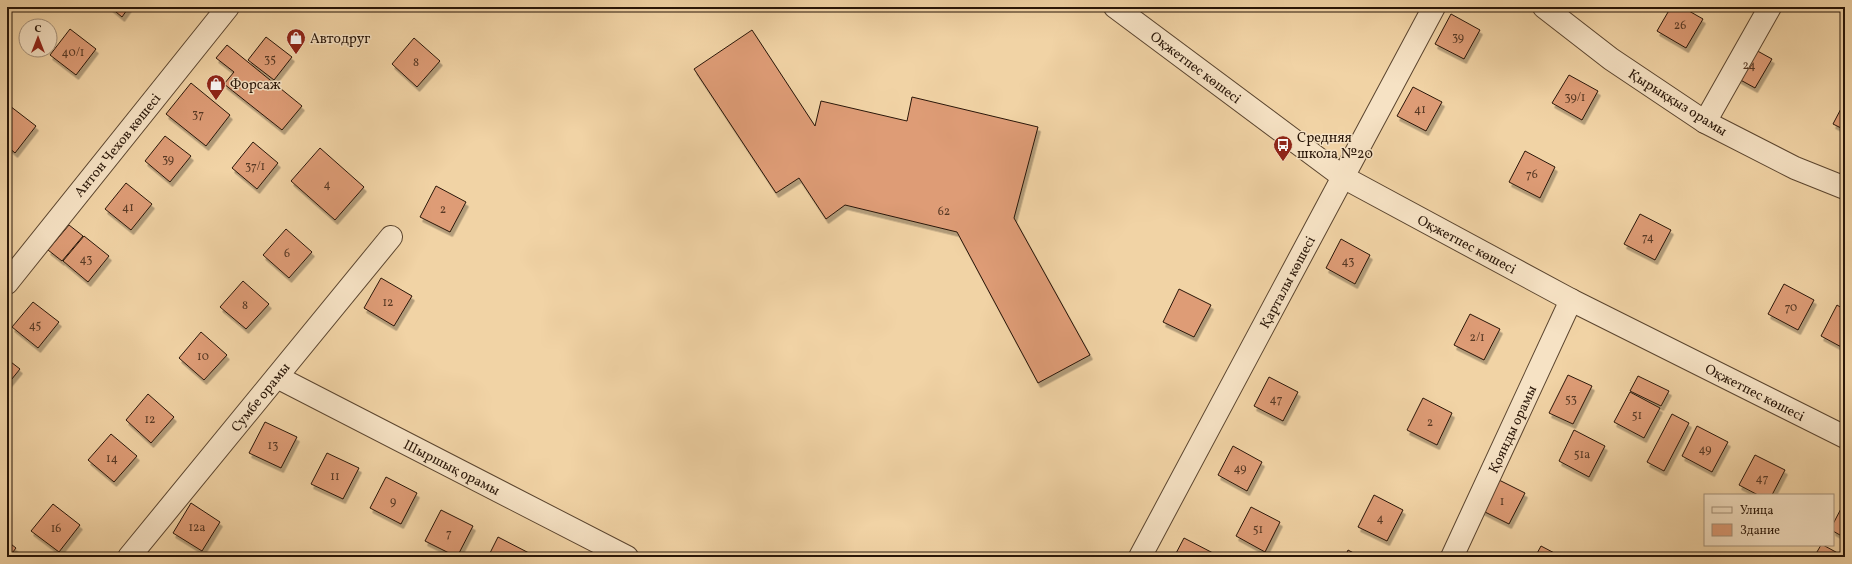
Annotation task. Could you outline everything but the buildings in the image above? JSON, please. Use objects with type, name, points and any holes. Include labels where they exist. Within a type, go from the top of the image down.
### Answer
[{"type":"street","name":"Антон Чехов көшесі","points":[[7,284],[228,7]]},
{"type":"street","name":"Оқжетпес көшесі","points":[[1115,7],[1343,177],[1571,300],[1845,437]]},
{"type":"street","name":"Қарталы көшесі","points":[[1140,557],[1434,7]]},
{"type":"street","name":"Қырыққыз орамы","points":[[1544,7],[1610,59],[1704,122],[1795,168],[1845,188]]},
{"type":"street","points":[[1704,122],[1770,7]]},
{"type":"street","name":"Сумбе орамы","points":[[129,557],[391,238]]},
{"type":"street","name":"Қоянды орамы","points":[[1452,557],[1571,300]]},
{"type":"street","name":"Шыршық орамы","points":[[277,377],[627,557]]},
{"type":"place","name":"Автодруг","points":[[296,55]]},
{"type":"place","name":"Форсаж","points":[[216,101]]},
{"type":"place","name":"Средняя школа №20","points":[[1283,162]]}]
